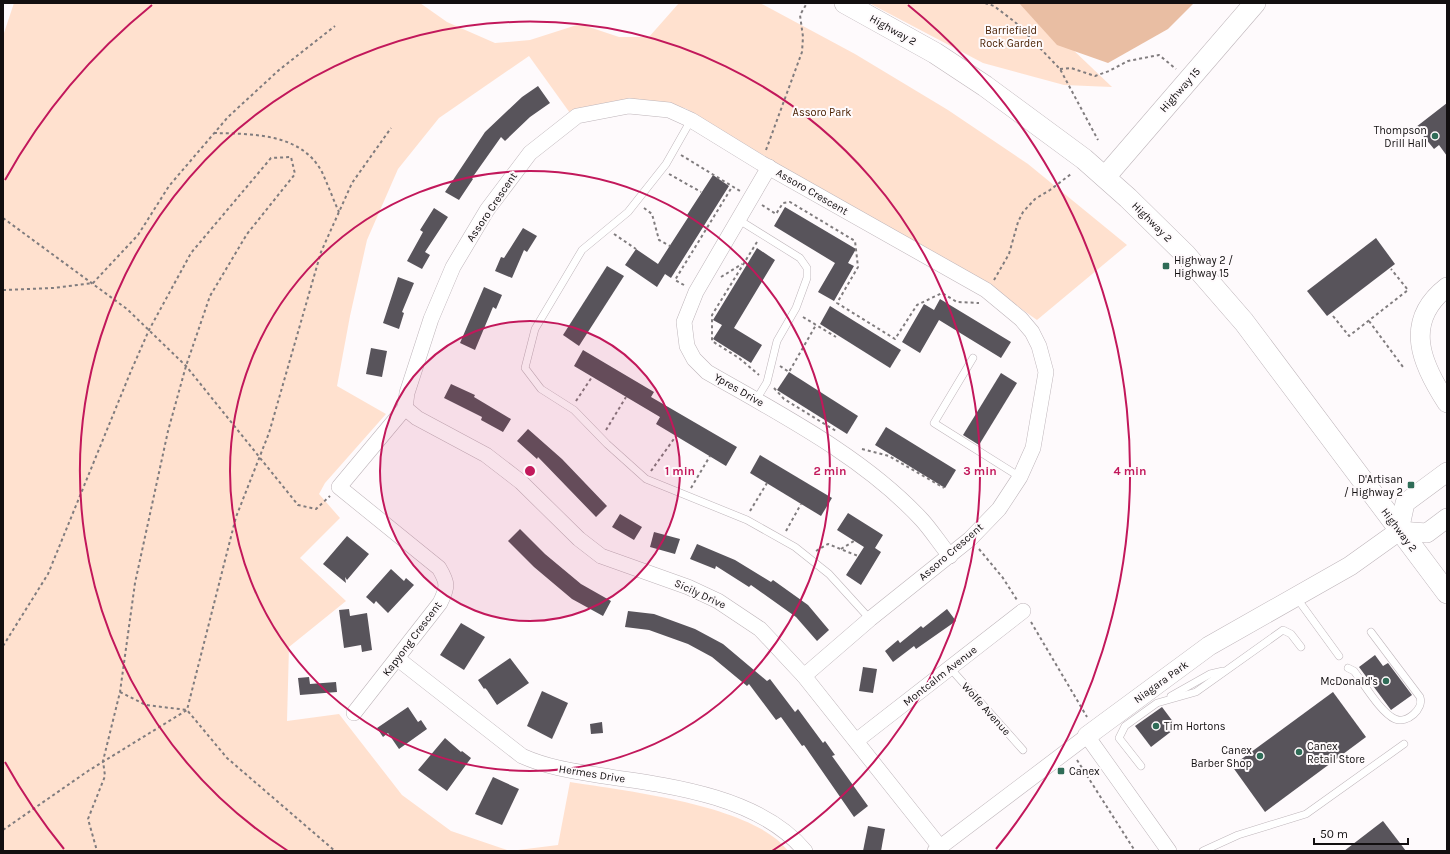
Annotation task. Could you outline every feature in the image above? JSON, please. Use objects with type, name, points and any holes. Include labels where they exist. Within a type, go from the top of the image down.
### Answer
[{"type":"main road","name":"Highway 2","points":[[845,3],[935,53],[985,86],[1084,159],[1105,177],[1185,254],[1244,322],[1447,593]]},
{"type":"main road","name":"Highway 15","points":[[1105,177],[1255,3]]},
{"type":"street","name":"Assoro Crescent","points":[[405,408],[407,393],[431,319],[453,267],[487,210],[530,153],[576,116],[629,106],[669,110],[691,120],[765,165],[987,291],[1021,319],[1032,332],[1039,346],[1046,372],[1033,448],[1020,477],[999,509],[970,539],[870,619],[804,676]]},
{"type":"street","name":"Ypres Drive","points":[[765,165],[751,198],[696,292],[684,322],[687,346],[694,359],[707,372],[827,442],[891,491],[922,520],[950,556]]},
{"type":"street","points":[[1447,287],[1431,304],[1424,319],[1420,337],[1422,358],[1428,372],[1447,403]]},
{"type":"street","points":[[339,487],[405,408]]},
{"type":"street","name":"Sicily Drive","points":[[405,408],[417,418],[486,455],[521,482],[579,539],[601,556],[688,587],[724,605],[760,629],[804,676],[856,741],[937,849]]},
{"type":"street","points":[[1447,472],[1405,503],[1399,530],[1427,534],[1447,518]]},
{"type":"street","name":"Kapyong Crescent","points":[[339,487],[439,568],[446,579],[446,591],[440,603],[398,660],[354,713]]},
{"type":"street","name":"Niagara Park","points":[[937,849],[1088,728],[1209,646],[1350,566],[1399,530]]},
{"type":"street","name":"Montcalm Avenue","points":[[856,741],[1023,611]]},
{"type":"street","name":"Hermes Drive","points":[[398,660],[522,756],[541,764],[560,769],[643,782],[693,792],[717,799],[748,810],[780,828],[805,851]]},
{"type":"street","points":[[1088,728],[1169,851]]},
{"type":"lane","points":[[691,120],[674,151],[661,170],[628,212],[582,250],[535,329],[525,368],[541,389],[571,408],[646,479],[746,519],[782,539],[829,574],[870,619]]},
{"type":"lane","points":[[739,220],[800,258],[807,268],[807,278],[794,311],[777,341],[767,382],[756,400]]},
{"type":"lane","points":[[973,358],[934,424],[1020,477]]},
{"type":"lane","points":[[1295,597],[1339,656]]},
{"type":"lane","points":[[1141,766],[1119,738],[1125,726],[1157,703],[1196,692],[1283,630],[1291,634],[1301,647]]},
{"type":"lane","points":[[1348,668],[1354,671],[1386,712],[1395,719],[1402,721],[1412,716],[1420,707],[1420,697],[1371,632]]},
{"type":"lane","name":"Wolfe Avenue","points":[[950,668],[1023,750]]},
{"type":"lane","points":[[1203,851],[1238,835],[1306,814],[1404,744]]},
{"type":"path","points":[[765,165],[802,52],[803,37],[800,15],[807,3]]},
{"type":"path","points":[[985,3],[994,6],[1015,22],[1060,69],[1098,140]]},
{"type":"path","points":[[994,6],[997,3]]},
{"type":"path","points":[[3,290],[54,288],[93,283],[138,235],[169,186],[228,117],[278,70],[335,26]]},
{"type":"path","points":[[1060,69],[1071,68],[1095,76],[1109,72],[1128,61],[1160,55],[1189,80]]},
{"type":"path","points":[[3,830],[103,761],[188,710],[236,517],[269,433],[321,252],[352,183],[391,128]]},
{"type":"path","points":[[214,133],[256,134],[284,140],[308,154],[321,171],[339,212]]},
{"type":"path","points":[[674,151],[776,214],[783,203],[790,202],[855,241],[858,267],[837,303],[896,339],[917,305],[942,293],[957,302],[982,303],[987,291],[1009,254],[1018,222],[1023,212],[1035,199],[1072,174]]},
{"type":"path","points":[[3,646],[48,574],[149,330],[191,253],[271,158],[291,157],[295,174],[247,234],[210,296],[186,366],[168,431],[135,583],[120,692],[103,761],[105,776],[88,819],[97,851]]},
{"type":"path","points":[[661,170],[702,192]]},
{"type":"path","points":[[696,292],[675,280],[732,186]]},
{"type":"path","points":[[636,201],[652,214],[659,240],[670,246]]},
{"type":"path","points":[[3,218],[127,309],[149,330],[186,366],[260,456],[277,481],[298,505],[316,509],[339,487]]},
{"type":"path","points":[[606,230],[636,250]]},
{"type":"path","points":[[761,234],[712,315],[712,341],[740,358],[762,378]]},
{"type":"path","points":[[708,271],[721,278],[743,263]]},
{"type":"path","points":[[1333,316],[1350,336],[1408,290],[1391,269]]},
{"type":"path","points":[[794,311],[836,337]]},
{"type":"path","points":[[1369,321],[1404,367]]},
{"type":"path","points":[[789,372],[816,325]]},
{"type":"path","points":[[571,408],[592,377]]},
{"type":"path","points":[[771,385],[784,399],[828,424],[839,434]]},
{"type":"path","points":[[601,438],[626,397]]},
{"type":"path","points":[[646,479],[676,436]]},
{"type":"path","points":[[856,448],[889,456],[944,488]]},
{"type":"path","points":[[686,496],[710,456]]},
{"type":"path","points":[[746,519],[767,483]]},
{"type":"path","points":[[782,539],[801,504]]},
{"type":"path","points":[[970,539],[1003,578],[1088,728]]},
{"type":"path","points":[[841,549],[854,541]]},
{"type":"path","points":[[806,556],[828,544],[858,556]]},
{"type":"path","points":[[120,692],[146,705],[188,710],[227,758],[335,851]]},
{"type":"path","points":[[1075,757],[1135,851]]},
{"type":"green space","name":"Assoro Park","points":[[14,3],[420,3],[447,22],[495,43],[530,40],[580,24],[619,37],[649,37],[679,3],[760,3],[855,54],[948,110],[1028,164],[1127,245],[1037,320],[989,286],[776,163],[685,108],[643,105],[575,120],[529,56],[439,118],[398,169],[367,240],[350,316],[337,386],[386,414],[325,483],[319,494],[340,518],[300,558],[346,601],[289,647],[287,721],[339,714],[402,795],[451,831],[510,851],[3,851],[3,36]]},
{"type":"green space","name":"Barriefield Rock Garden","points":[[869,3],[1024,3],[1112,87],[1064,85],[983,63]]},
{"type":"green space","points":[[570,782],[655,796],[719,811],[747,822],[771,835],[788,851],[510,851],[558,845]]},
{"type":"shaded area","points":[[1019,3],[1194,3],[1168,29],[1108,63],[1057,45]]},
{"type":"building","points":[[538,86],[550,103],[530,117],[505,141],[501,137],[472,178],[473,179],[459,200],[445,192],[485,132],[522,97]]},
{"type":"building","name":"Thompson Drill Hall","points":[[1447,103],[1447,156],[1439,145],[1434,149],[1416,127]]},
{"type":"building","points":[[713,175],[729,186],[671,278],[665,274],[657,287],[625,265],[636,249],[658,264]]},
{"type":"building","points":[[785,207],[856,249],[848,263],[854,266],[834,301],[818,292],[835,263],[774,226]]},
{"type":"building","points":[[434,208],[448,217],[425,252],[430,255],[422,269],[407,261],[423,232],[420,230]]},
{"type":"building","points":[[523,228],[537,236],[527,252],[524,250],[512,278],[495,271],[501,257],[504,258]]},
{"type":"building","points":[[1376,238],[1395,264],[1327,316],[1307,291]]},
{"type":"building","points":[[757,248],[775,260],[734,328],[762,345],[751,363],[713,339],[722,325],[713,320]]},
{"type":"building","points":[[607,266],[624,276],[579,346],[563,335]]},
{"type":"building","points":[[398,277],[414,283],[402,312],[404,313],[399,329],[383,323]]},
{"type":"building","points":[[484,287],[502,295],[496,309],[493,307],[475,350],[460,343]]},
{"type":"building","points":[[940,299],[1011,342],[1001,358],[939,320],[920,353],[902,342],[924,304],[934,310]]},
{"type":"building","points":[[830,306],[901,350],[890,368],[820,324]]},
{"type":"building","points":[[371,348],[387,351],[382,377],[366,374]]},
{"type":"building","points":[[583,350],[654,392],[651,397],[737,447],[726,466],[656,424],[660,417],[574,366]]},
{"type":"building","points":[[789,372],[858,416],[847,434],[777,390]]},
{"type":"building","points":[[1001,373],[1017,383],[979,445],[963,435]]},
{"type":"building","points":[[451,384],[475,395],[474,397],[511,419],[503,432],[481,420],[482,417],[444,398]]},
{"type":"building","points":[[886,427],[956,470],[945,488],[875,445]]},
{"type":"building","points":[[528,429],[562,459],[607,506],[596,517],[538,457],[537,459],[517,441]]},
{"type":"building","points":[[760,455],[832,498],[821,516],[750,473]]},
{"type":"building","points":[[848,513],[883,535],[875,548],[881,552],[861,585],[846,575],[864,547],[837,530]]},
{"type":"building","points":[[620,514],[642,527],[634,540],[612,527]]},
{"type":"building","points":[[520,529],[545,554],[581,584],[611,601],[603,616],[572,599],[534,567],[508,541]]},
{"type":"building","points":[[654,532],[680,539],[675,554],[650,547]]},
{"type":"building","points":[[347,536],[369,554],[347,580],[345,577],[346,583],[323,564]]},
{"type":"building","points":[[697,544],[735,560],[771,582],[773,580],[808,605],[829,630],[817,641],[796,617],[751,585],[749,587],[716,566],[715,569],[690,559]]},
{"type":"building","points":[[391,569],[404,581],[406,578],[414,585],[388,613],[376,601],[374,604],[366,597]]},
{"type":"building","points":[[349,609],[350,616],[367,613],[372,650],[362,652],[361,645],[344,648],[339,610]]},
{"type":"building","points":[[947,609],[956,621],[916,649],[914,646],[893,662],[885,651],[898,640],[900,643],[921,626],[923,628]]},
{"type":"building","points":[[628,611],[654,614],[695,629],[723,644],[767,681],[770,679],[795,712],[798,709],[823,743],[825,741],[835,755],[832,756],[868,806],[854,817],[804,745],[802,746],[781,717],[776,720],[749,684],[747,686],[712,657],[688,644],[649,630],[625,627]]},
{"type":"building","points":[[461,623],[485,637],[464,670],[440,655]]},
{"type":"building","name":"McDonald's","points":[[1375,655],[1383,666],[1388,663],[1412,695],[1391,710],[1359,667]]},
{"type":"building","points":[[510,658],[529,683],[497,705],[478,680]]},
{"type":"building","points":[[863,667],[877,669],[873,693],[859,691]]},
{"type":"building","points":[[309,677],[310,684],[336,682],[337,692],[300,695],[298,678]]},
{"type":"building","points":[[542,691],[568,703],[552,739],[527,726]]},
{"type":"building","name":"Canex Retail Store","points":[[1333,692],[1366,737],[1265,812],[1232,766]]},
{"type":"building","points":[[408,707],[418,722],[421,720],[427,729],[399,749],[388,733],[383,737],[377,728]]},
{"type":"building","name":"Tim Hortons","points":[[1162,707],[1177,727],[1151,747],[1135,726]]},
{"type":"building","points":[[602,722],[603,733],[591,734],[590,724]]},
{"type":"building","points":[[445,738],[461,752],[462,751],[471,758],[447,791],[418,770]]},
{"type":"building","points":[[493,777],[519,789],[502,825],[475,814]]},
{"type":"building","points":[[1383,821],[1406,851],[1344,851]]},
{"type":"building","points":[[868,826],[885,829],[881,851],[863,851]]},
{"type":"place","name":"Thompson Drill Hall","points":[[1435,136]]},
{"type":"place","name":"Highway 2 / Highway 15","points":[[1166,266]]},
{"type":"place","name":"D'Artisan / Highway 2","points":[[1411,485]]},
{"type":"place","name":"McDonald's","points":[[1386,681]]},
{"type":"place","name":"Tim Hortons","points":[[1156,726]]},
{"type":"place","name":"Canex Retail Store","points":[[1299,752]]},
{"type":"place","name":"Canex Barber Shop","points":[[1260,756]]},
{"type":"place","name":"Canex","points":[[1061,771]]}]
